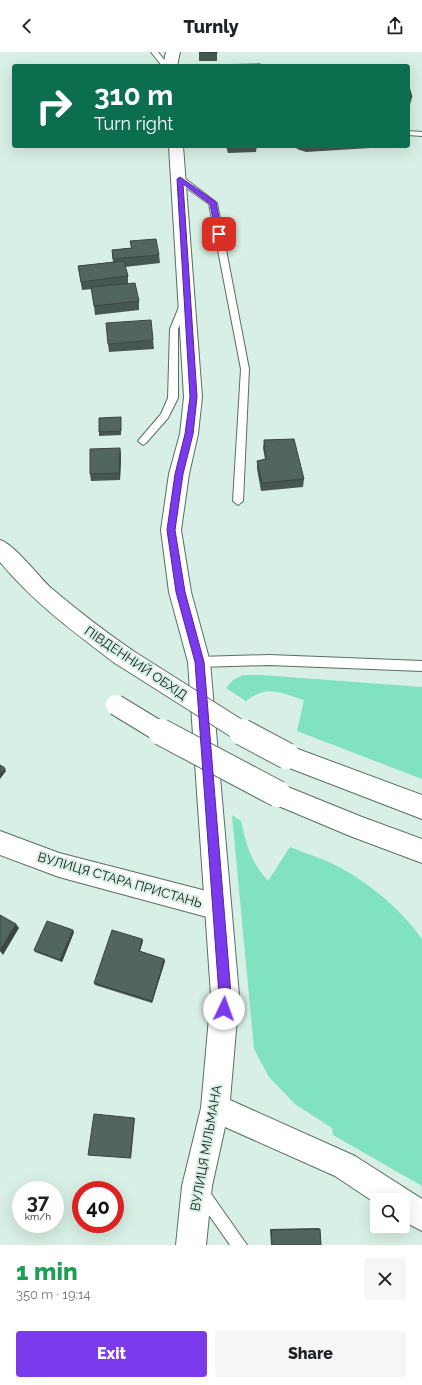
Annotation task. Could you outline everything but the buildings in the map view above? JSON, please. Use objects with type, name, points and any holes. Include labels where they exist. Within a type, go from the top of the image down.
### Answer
[{"type":"street","points":[[170,64],[173,52]]},
{"type":"street","name":"ВУЛИЦЯ МІЛЬМАНА","points":[[176,148],[180,179],[194,397],[189,434],[179,474],[171,530],[180,592],[199,662],[225,995],[215,1108],[197,1186],[191,1245]]},
{"type":"street","name":"ПІВДЕННИЙ ОБХІД","points":[[0,548],[33,584],[71,618],[124,657],[241,731],[287,756],[422,807]]},
{"type":"street","points":[[116,704],[162,733],[242,777],[278,794],[360,828],[422,851]]},
{"type":"street","name":"ВУЛИЦЯ СТАРА ПРИСТАНЬ","points":[[0,843],[59,865],[218,907]]},
{"type":"street","points":[[215,1108],[345,1166],[386,1193]]},
{"type":"street","points":[[410,1208],[422,1216]]},
{"type":"lane","points":[[154,52],[164,64]]},
{"type":"lane","points":[[410,133],[422,134]]},
{"type":"lane","points":[[180,179],[213,203],[245,369],[238,501]]},
{"type":"lane","points":[[143,441],[164,416],[173,398],[174,329],[187,296]]},
{"type":"lane","points":[[199,662],[269,660],[422,666]]},
{"type":"lane","points":[[197,1186],[239,1245]]},
{"type":"green space","points":[[243,675],[261,675],[422,687],[422,779],[297,731],[304,700],[281,693],[268,691],[254,696],[246,701],[226,688],[233,680]]},
{"type":"green space","points":[[232,815],[241,821],[253,860],[268,881],[290,847],[317,857],[346,871],[382,896],[404,917],[422,939],[422,1186],[333,1135],[332,1128],[295,1104],[269,1077],[254,1049]]},
{"type":"route","points":[[219,234],[213,203],[180,179],[194,397],[189,434],[179,474],[171,530],[180,592],[199,662],[225,995],[224,1009]]}]
